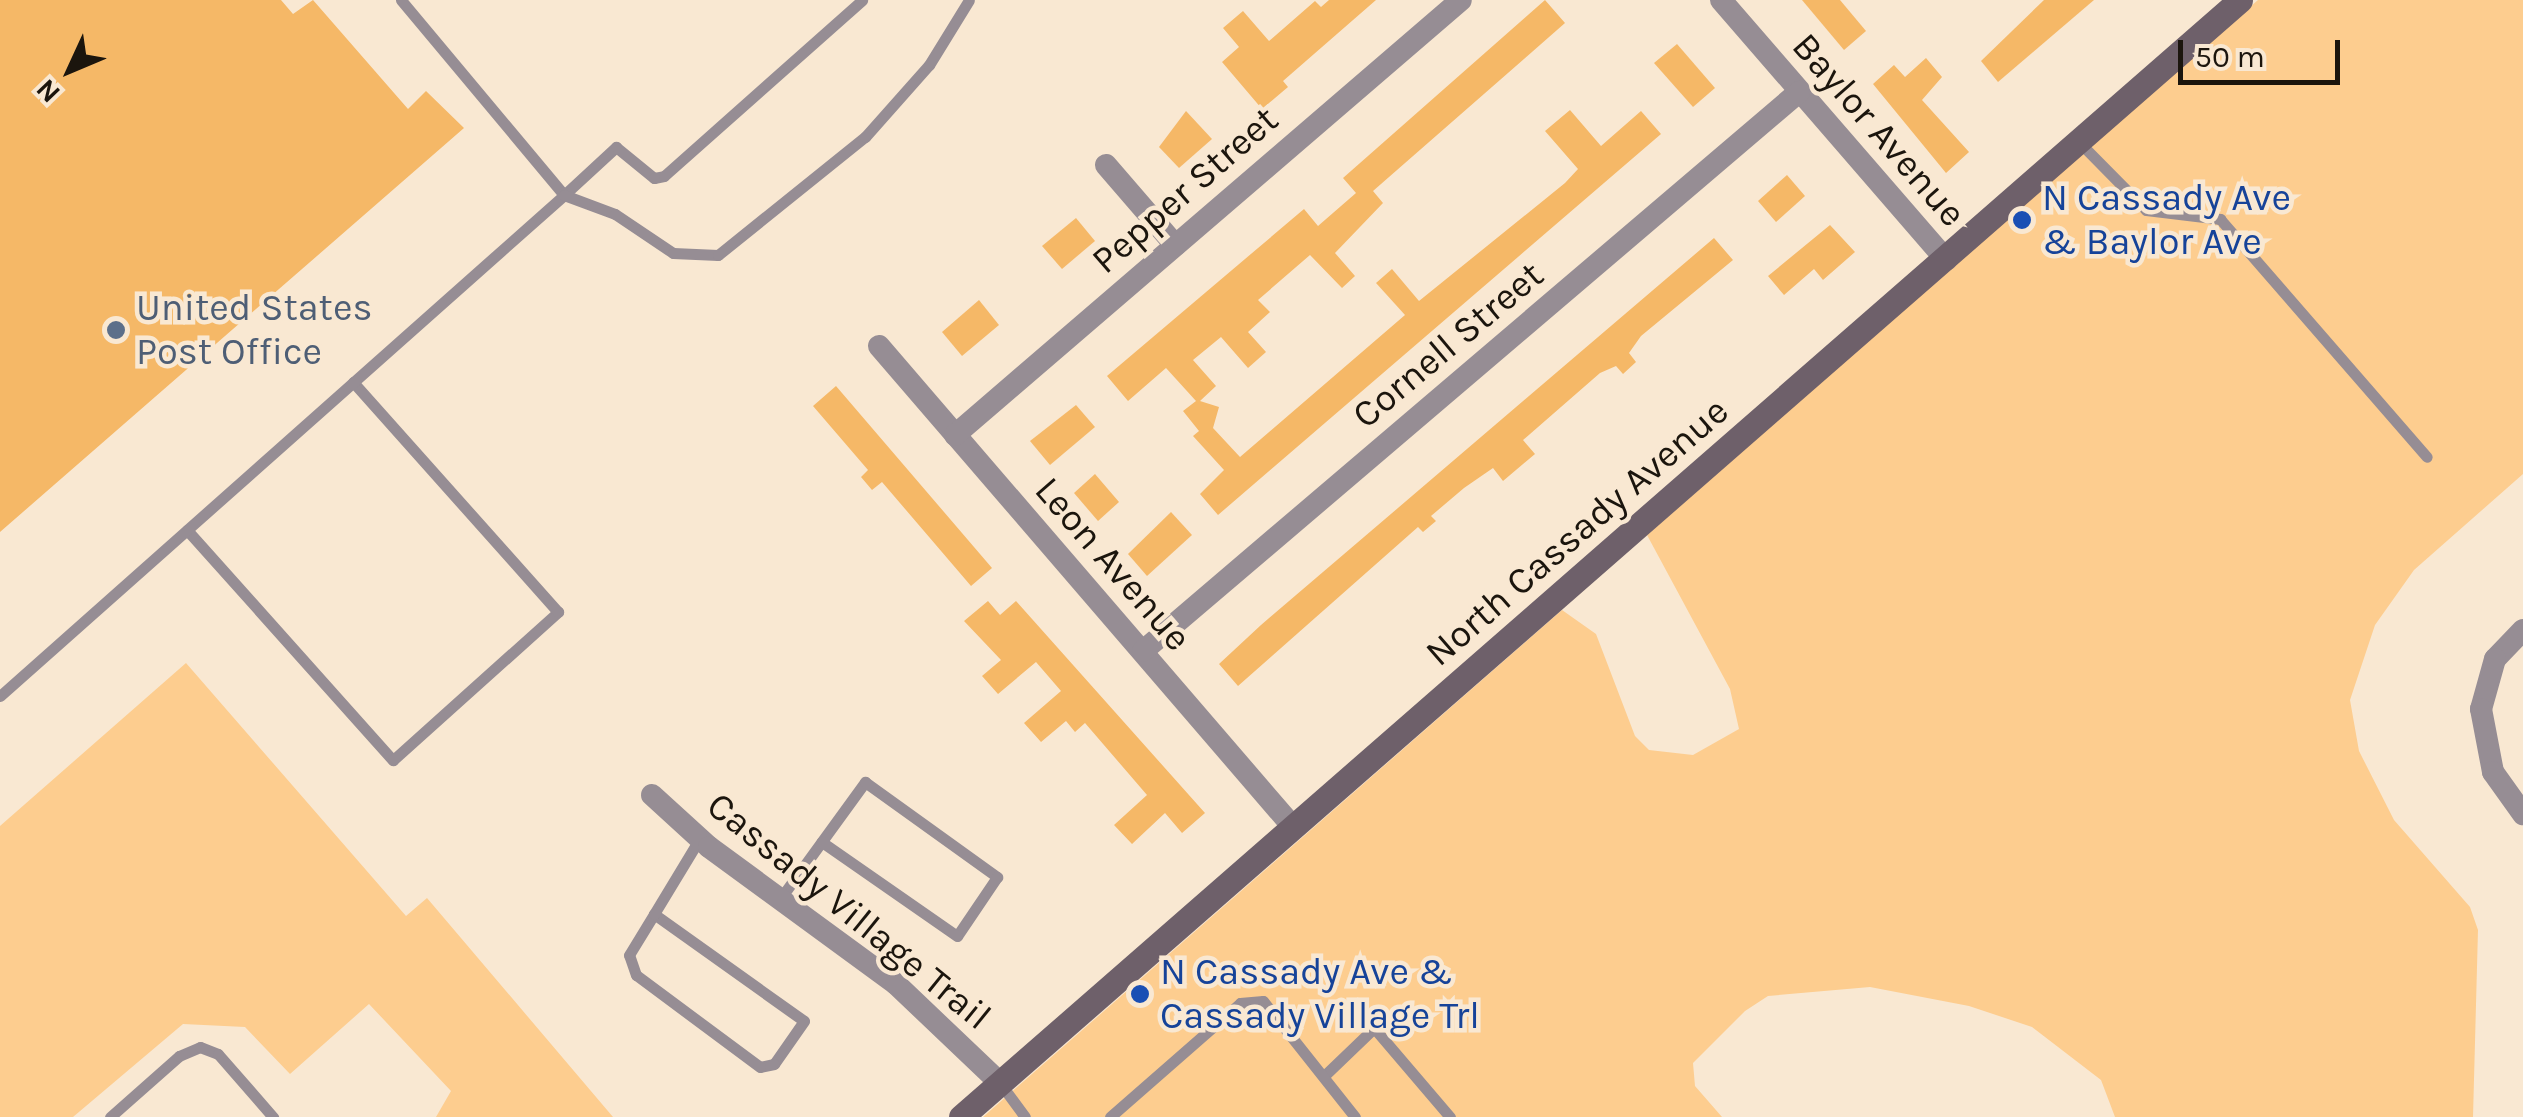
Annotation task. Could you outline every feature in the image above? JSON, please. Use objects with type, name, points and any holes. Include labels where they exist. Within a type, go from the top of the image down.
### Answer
[{"type":"main road","name":"North Cassady Avenue","points":[[960,1117],[2240,0]]},
{"type":"street","name":"Pepper Street","points":[[955,435],[1461,0]]},
{"type":"street","name":"Baylor Avenue","points":[[1721,0],[1946,260]]},
{"type":"street","name":"Cornell Street","points":[[1142,651],[1799,92]]},
{"type":"street","points":[[1106,166],[1175,245]]},
{"type":"street","name":"Leon Avenue","points":[[879,346],[1294,828]]},
{"type":"street","points":[[2523,630],[2495,659],[2481,709],[2493,772],[2523,814]]},
{"type":"street","name":"Cassady Village Trail","points":[[652,794],[700,838],[896,984],[1000,1083]]},
{"type":"lane","points":[[401,0],[564,195],[615,214],[673,253],[718,254],[865,137],[929,64],[969,0]]},
{"type":"lane","points":[[0,696],[616,147],[654,178],[664,176],[862,0]]},
{"type":"lane","points":[[2078,142],[2146,210],[2220,219],[2427,457]]},
{"type":"lane","points":[[187,530],[393,760],[558,612],[353,382]]},
{"type":"lane","points":[[780,900],[865,782],[998,877],[957,936],[822,842]]},
{"type":"lane","points":[[654,914],[804,1021],[774,1064],[760,1067],[636,974],[630,955],[654,914],[700,838]]},
{"type":"lane","points":[[1110,1117],[1240,1002],[1263,1002],[1326,1074]]},
{"type":"lane","points":[[1355,1117],[1324,1082],[1326,1074],[1374,1028],[1450,1117]]},
{"type":"lane","points":[[110,1117],[179,1056],[200,1047],[218,1054],[274,1117]]},
{"type":"lane","points":[[1000,1083],[1025,1117]]},
{"type":"shaded area","points":[[2258,0],[2523,0],[2523,474],[2414,570],[2375,625],[2350,700],[2359,751],[2394,820],[2470,907],[2478,930],[2473,1117],[2115,1117],[2101,1080],[2032,1027],[1969,1006],[1870,987],[1768,996],[1745,1011],[1693,1063],[1695,1086],[1722,1117],[983,1117],[1562,610],[1596,634],[1635,736],[1649,750],[1693,755],[1739,729],[1730,689],[1647,535]]},
{"type":"shaded area","points":[[186,663],[406,916],[427,898],[613,1117],[436,1117],[451,1091],[369,1004],[290,1074],[245,1027],[183,1024],[73,1117],[0,1117],[0,826]]},
{"type":"building","name":"United States Post Office","points":[[0,0],[281,0],[293,14],[313,0],[408,109],[426,91],[464,128],[0,532]]},
{"type":"building","points":[[1329,0],[1376,0],[1283,81],[1288,87],[1262,109],[1222,62],[1239,47],[1223,28],[1243,11],[1269,41],[1315,1],[1321,7]]},
{"type":"building","points":[[1545,0],[1565,23],[1373,191],[1383,203],[1335,253],[1355,276],[1342,288],[1310,255],[1258,300],[1270,312],[1248,332],[1266,352],[1248,368],[1221,337],[1193,360],[1216,386],[1200,401],[1219,407],[1213,428],[1240,457],[1405,315],[1376,283],[1392,269],[1419,301],[1565,183],[1578,169],[1545,131],[1570,110],[1601,146],[1641,111],[1661,134],[1218,515],[1200,494],[1224,470],[1193,436],[1199,431],[1183,411],[1196,401],[1166,368],[1128,401],[1107,376],[1304,209],[1318,226],[1356,193],[1343,178]]},
{"type":"building","points":[[1802,0],[1840,0],[1866,31],[1844,50]]},
{"type":"building","points":[[2044,0],[2094,0],[1998,82],[1981,61]]},
{"type":"building","points":[[1677,44],[1715,88],[1693,107],[1654,63]]},
{"type":"building","points":[[1926,58],[1942,77],[1922,100],[1969,152],[1946,173],[1873,84],[1894,65],[1905,77]]},
{"type":"building","points":[[1186,111],[1212,139],[1179,168],[1159,147]]},
{"type":"building","points":[[1787,175],[1805,196],[1776,222],[1758,201]]},
{"type":"building","points":[[1076,218],[1095,241],[1062,269],[1042,246]]},
{"type":"building","points":[[1830,225],[1855,252],[1823,280],[1814,269],[1784,295],[1768,276]]},
{"type":"building","points":[[1714,238],[1733,260],[1641,336],[1629,353],[1636,362],[1623,374],[1616,366],[1600,373],[1523,440],[1535,454],[1503,481],[1493,468],[1464,488],[1431,516],[1436,521],[1423,532],[1418,527],[1238,686],[1219,664]]},
{"type":"building","points":[[979,300],[999,325],[962,356],[942,332]]},
{"type":"building","points":[[836,386],[992,568],[971,586],[882,482],[872,490],[861,477],[868,470],[813,406]]},
{"type":"building","points":[[1076,405],[1095,427],[1050,465],[1030,441]]},
{"type":"building","points":[[1095,474],[1119,502],[1098,521],[1074,493]]},
{"type":"building","points":[[1171,512],[1192,535],[1147,576],[1128,554]]},
{"type":"building","points":[[988,601],[1000,615],[1016,601],[1205,813],[1182,833],[1165,813],[1132,844],[1114,825],[1147,795],[1085,723],[1075,732],[1066,721],[1041,742],[1024,723],[1061,691],[1036,662],[998,694],[982,676],[1001,660],[964,621]]},
{"type":"place","name":"N Cassady Ave & Baylor Ave","points":[[2022,220]]},
{"type":"place","name":"United States Post Office","points":[[116,330]]},
{"type":"place","name":"N Cassady Ave & Cassady Village Trl","points":[[1140,994]]}]
